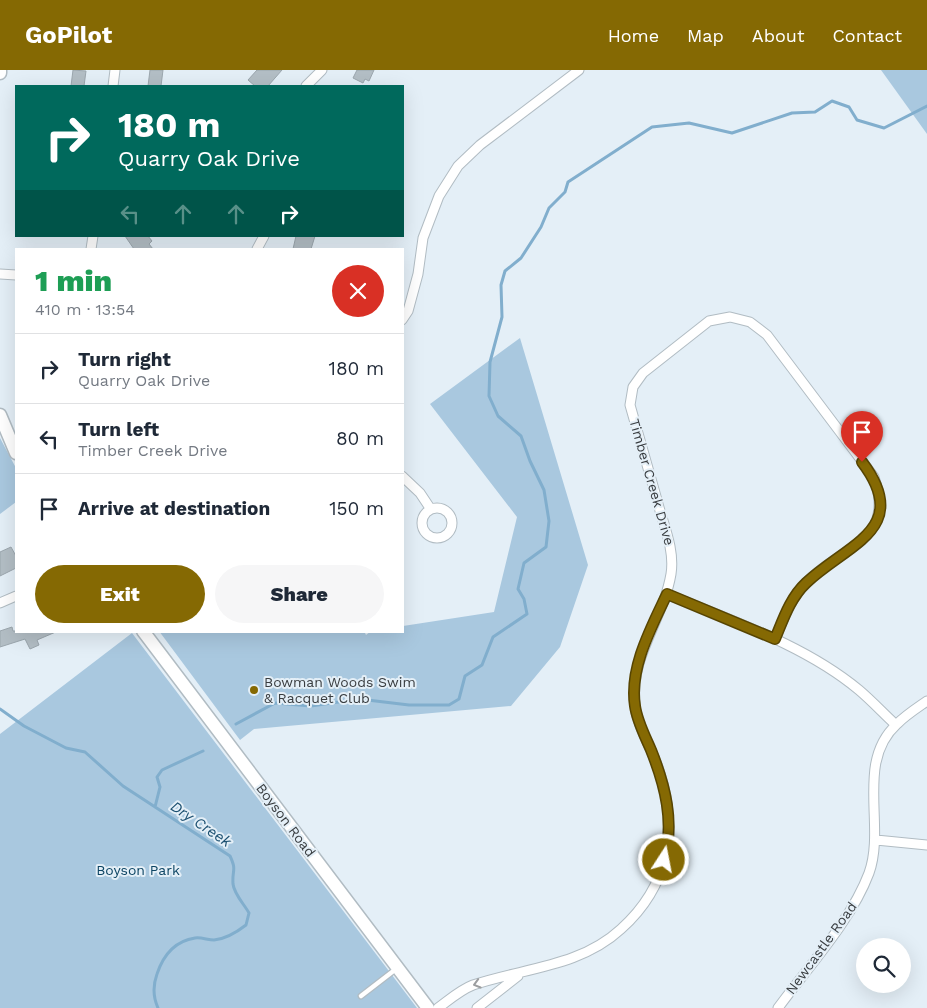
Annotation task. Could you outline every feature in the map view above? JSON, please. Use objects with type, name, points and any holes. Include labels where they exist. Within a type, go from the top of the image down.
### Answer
[{"type":"street","points":[[113,85],[115,70]]},
{"type":"street","points":[[307,85],[322,70]]},
{"type":"street","points":[[404,317],[408,311],[418,274],[423,238],[438,196],[458,166],[480,145],[579,70]]},
{"type":"street","points":[[0,274],[15,275]]},
{"type":"street","name":"Timber Creek Drive","points":[[438,1008],[473,985],[522,973],[587,952],[602,944],[621,930],[642,908],[660,876],[669,845],[670,814],[659,770],[635,706],[636,673],[649,632],[667,594],[672,555],[630,405],[633,387],[643,373],[709,321],[730,317],[750,322],[767,335],[874,477],[880,494],[876,526],[865,537],[805,584],[791,602],[775,639]]},
{"type":"street","points":[[0,415],[15,451]]},
{"type":"street","points":[[404,478],[420,493],[430,508]]},
{"type":"street","points":[[667,594],[775,639],[816,661],[858,690],[896,725]]},
{"type":"street","points":[[0,603],[15,596]]},
{"type":"street","name":"Boyson Road","points":[[145,633],[428,1008]]},
{"type":"street","name":"Newcastle Road","points":[[778,1008],[848,913],[869,872],[876,840],[873,785],[881,747],[896,725],[927,701]]},
{"type":"street","points":[[876,840],[927,845]]},
{"type":"street","name":"Timber Creek Drive","points":[[477,1008],[522,973]]},
{"type":"lane","points":[[361,996],[398,968]]},
{"type":"green space","points":[[881,70],[927,70],[927,134]]},
{"type":"green space","points":[[520,338],[588,565],[560,647],[511,706],[254,729],[240,740],[160,633],[365,633],[366,635],[368,633],[404,633],[404,626],[494,612],[517,517],[430,404]]},
{"type":"green space","points":[[0,438],[15,466],[15,503],[0,514]]},
{"type":"green space","name":"Boyson Park","points":[[132,633],[417,1008],[0,1008],[0,734]]},
{"type":"building","points":[[73,70],[86,71],[84,85],[71,85]]},
{"type":"building","points":[[150,70],[163,70],[161,85],[148,85]]},
{"type":"building","points":[[257,70],[282,70],[269,85],[254,85],[248,80]]},
{"type":"building","points":[[357,70],[374,70],[369,81],[365,79],[363,83],[353,78]]},
{"type":"building","points":[[126,237],[149,237],[152,241],[149,244],[152,248],[133,248]]},
{"type":"building","points":[[296,237],[315,237],[311,248],[293,248]]},
{"type":"building","points":[[11,547],[15,554],[15,568],[0,576],[0,552]]},
{"type":"building","points":[[12,627],[15,633],[53,633],[37,640],[39,645],[30,649],[25,639],[0,647],[0,631]]},
{"type":"waterway","points":[[236,724],[275,703],[311,706],[359,699],[409,705],[449,705],[459,699],[465,676],[482,665],[493,637],[527,614],[524,599],[518,589],[524,563],[546,547],[549,521],[544,490],[530,461],[521,436],[498,416],[489,396],[490,362],[502,317],[501,285],[505,271],[521,258],[541,227],[549,208],[565,192],[568,182],[652,127],[689,123],[732,133],[792,113],[815,112],[832,101],[849,107],[857,120],[884,128],[927,106]]},
{"type":"waterway","name":"Dry Creek","points":[[0,709],[24,726],[66,748],[85,752],[123,786],[230,856],[234,867],[234,888],[249,913],[246,925],[235,933],[223,938],[214,940],[195,938],[181,942],[171,950],[166,955],[156,978],[154,995],[158,1008]]},
{"type":"waterway","points":[[155,807],[160,787],[157,777],[162,770],[203,751]]},
{"type":"place","name":"Bowman Woods Swim & Racquet Club","points":[[254,690]]},
{"type":"route","points":[[664,860],[669,845],[670,814],[659,770],[635,706],[636,673],[649,632],[667,594],[775,639],[791,602],[805,584],[865,537],[876,526],[880,494],[874,477],[862,462]]}]
